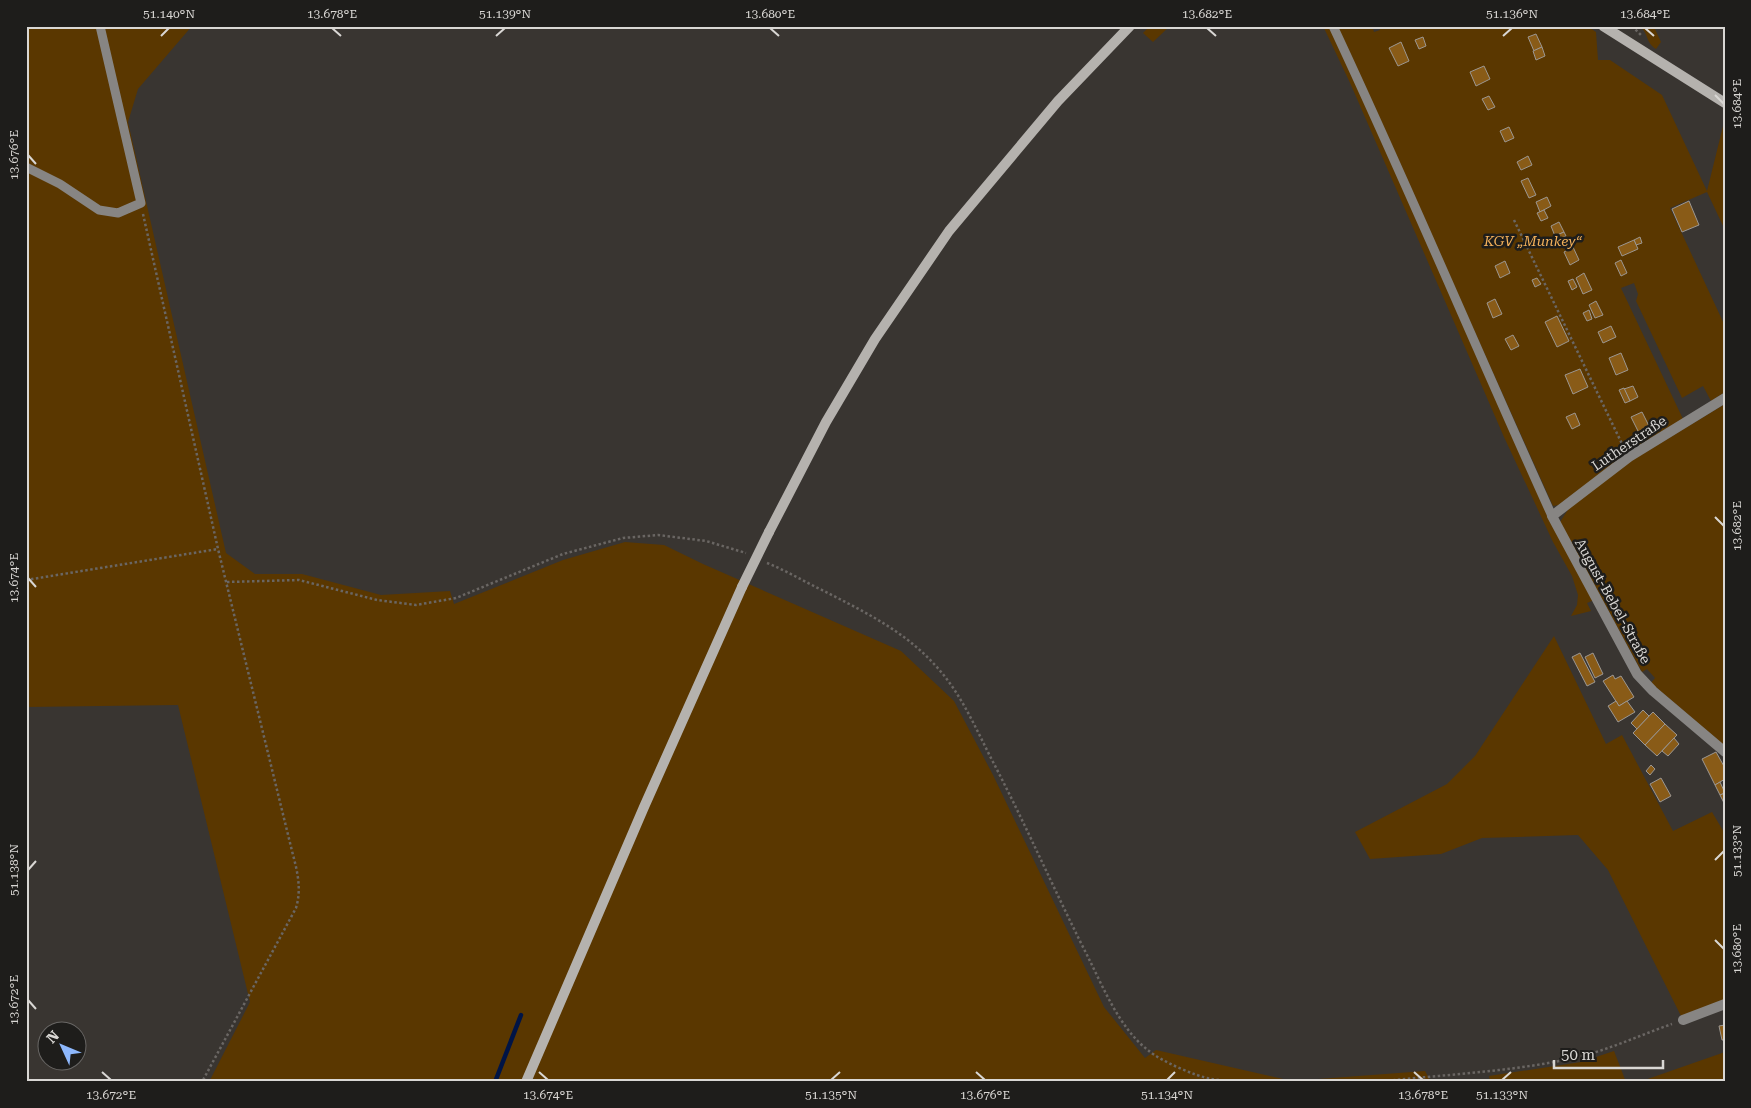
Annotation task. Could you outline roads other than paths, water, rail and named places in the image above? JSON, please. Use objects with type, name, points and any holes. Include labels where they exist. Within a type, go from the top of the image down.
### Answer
[{"type":"main road","points":[[526,1082],[644,807],[742,586],[795,479],[831,414],[875,339],[949,231],[1058,101],[1130,26]]},
{"type":"main road","points":[[1603,26],[1725,103]]},
{"type":"street","name":"Lutherstraße","points":[[1552,516],[1629,457],[1725,398]]},
{"type":"street","name":"August-Bebel-Straße","points":[[1552,516],[1637,674],[1653,691],[1725,752]]},
{"type":"street","points":[[1683,1020],[1725,1004]]},
{"type":"lane","points":[[26,167],[60,184],[99,210],[118,213],[141,203],[100,26]]},
{"type":"lane","points":[[1332,26],[1384,136],[1552,516]]},
{"type":"waterway","points":[[495,1082],[521,1015]]},
{"type":"park label","name":"KGV „Munkey“","points":[[1533,241]]}]
